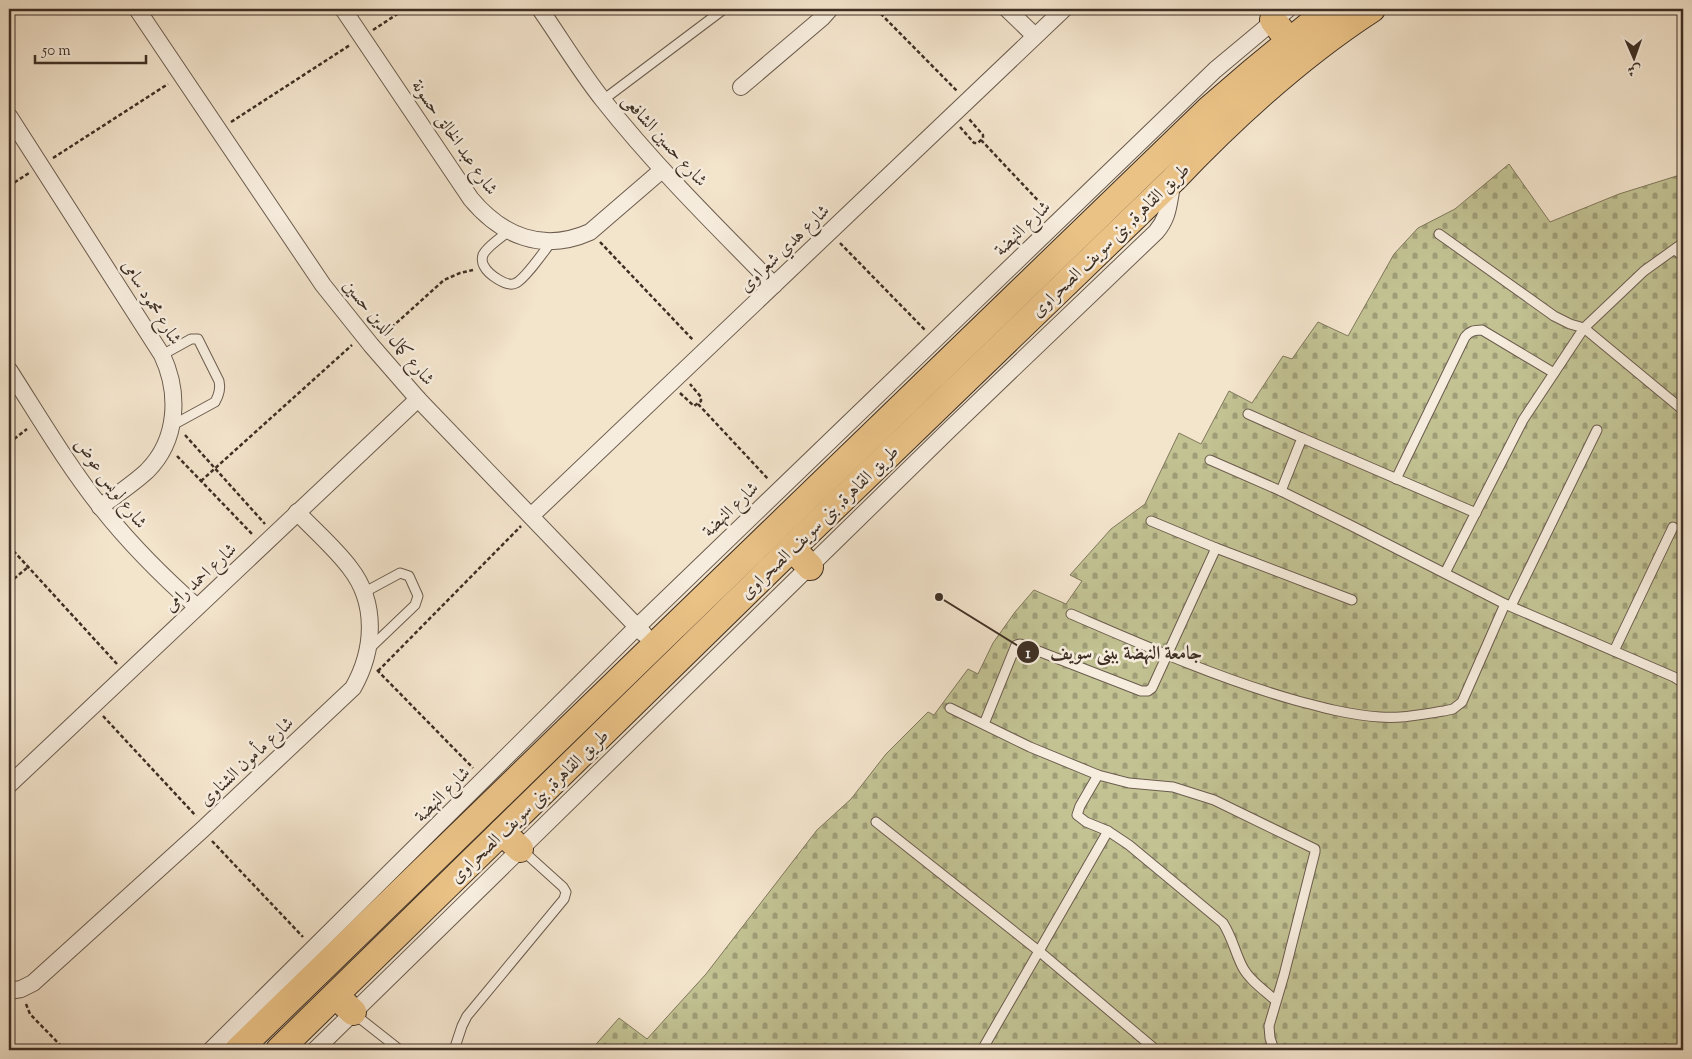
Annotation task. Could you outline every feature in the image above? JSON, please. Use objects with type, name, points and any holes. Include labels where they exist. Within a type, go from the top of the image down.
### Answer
[{"type":"main road","name":"طريق القاهرة, بنى سويف الصحراوى","points":[[238,1050],[646,636],[1082,232],[1209,109],[1330,9]]},
{"type":"main road","name":"طريق القاهرة, بنى سويف الصحراوى","points":[[279,1050],[344,1004],[511,840],[792,548],[1203,149],[1266,90],[1333,36],[1372,9]]},
{"type":"main road","points":[[1280,15],[1289,41]]},
{"type":"main road","points":[[1082,232],[1099,251]]},
{"type":"main road","points":[[792,548],[810,567]]},
{"type":"street","name":"شارع كمال الدين حسين","points":[[137,9],[323,285],[367,340],[418,399],[646,636]]},
{"type":"street","name":"شارع عبد الخالق حسونة","points":[[343,9],[471,199],[488,217],[509,231],[530,239],[552,241],[572,239],[590,232],[662,170]]},
{"type":"street","name":"شارع حسين الشافعى","points":[[540,9],[602,100],[662,170],[774,285]]},
{"type":"street","points":[[741,87],[830,9]]},
{"type":"street","points":[[1007,9],[1034,36]]},
{"type":"street","name":"شارع هدي شعراوى","points":[[531,516],[1064,9]]},
{"type":"street","name":"شارع النهضة","points":[[211,1050],[485,780],[646,636],[778,491],[1215,70],[1280,15]]},
{"type":"street","name":"شارع محمود سامى","points":[[9,116],[162,355],[169,372],[173,390],[173,426],[165,443],[147,471],[100,507]]},
{"type":"street","points":[[511,840],[810,567],[949,430],[1156,232],[1167,216],[1173,180]]},
{"type":"street","name":"شارع لويس عوض","points":[[9,370],[100,507],[137,549],[197,607]]},
{"type":"street","name":"شارع احمد رامى","points":[[9,785],[418,399]]},
{"type":"street","name":"شارع مأمون الشناوى","points":[[9,991],[21,989],[33,983],[204,828],[353,688],[361,674],[367,654],[370,621],[364,593],[350,568],[297,512]]},
{"type":"street","points":[[315,1050],[344,1004]]},
{"type":"lane","points":[[602,100],[724,9]]},
{"type":"lane","points":[[509,231],[484,252],[482,260],[485,268],[508,284],[517,283],[552,241]]},
{"type":"lane","points":[[1439,234],[1561,321],[1584,328],[1683,410]]},
{"type":"lane","points":[[1445,573],[1523,420],[1584,328],[1644,271],[1683,243]]},
{"type":"lane","points":[[1675,250],[1683,256]]},
{"type":"lane","points":[[1396,479],[1469,332],[1482,330],[1554,373]]},
{"type":"lane","points":[[162,355],[191,339],[198,339],[219,381],[220,391],[215,402],[173,426]]},
{"type":"lane","points":[[1248,414],[1476,513]]},
{"type":"lane","points":[[1071,614],[1166,655],[1249,687],[1320,707],[1381,718],[1444,711],[1453,708],[1462,702],[1508,605],[1597,430]]},
{"type":"lane","points":[[1281,491],[1302,438]]},
{"type":"lane","points":[[1210,460],[1281,491],[1508,605],[1674,677],[1683,683]]},
{"type":"lane","points":[[1151,521],[1352,600]]},
{"type":"lane","points":[[1614,651],[1673,526]]},
{"type":"lane","points":[[984,724],[1016,645],[1020,644],[1141,691],[1148,691],[1152,688],[1216,548]]},
{"type":"lane","points":[[364,593],[395,574],[400,573],[409,576],[418,596],[415,606],[367,654]]},
{"type":"lane","points":[[950,708],[1030,747],[1098,775],[1130,783],[1173,787],[1200,795],[1315,849],[1284,975],[1269,1026],[1274,1050]]},
{"type":"lane","points":[[1098,775],[1080,806],[1077,815],[1086,822],[1108,831],[1136,850],[1222,923],[1230,933],[1239,960],[1249,978],[1276,1000]]},
{"type":"lane","points":[[876,822],[1040,952],[1156,1050]]},
{"type":"lane","points":[[982,1050],[1108,831]]},
{"type":"lane","points":[[454,1050],[467,1016],[564,899],[566,892],[563,887],[511,840]]},
{"type":"lane","points":[[344,1004],[400,1050]]},
{"type":"path","points":[[219,130],[405,9]]},
{"type":"path","points":[[876,9],[983,135],[978,143],[974,143],[959,109]]},
{"type":"path","points":[[9,186],[182,75]]},
{"type":"path","points":[[981,140],[1058,221]]},
{"type":"path","points":[[590,232],[704,351]]},
{"type":"path","points":[[829,232],[935,340]]},
{"type":"path","points":[[201,481],[367,340],[444,280],[460,273],[485,268]]},
{"type":"path","points":[[676,379],[701,397],[701,401],[698,404],[692,406],[676,379]]},
{"type":"path","points":[[698,404],[778,491]]},
{"type":"path","points":[[9,443],[40,419]]},
{"type":"path","points":[[173,426],[215,468],[275,534]]},
{"type":"path","points":[[165,443],[262,546]]},
{"type":"path","points":[[378,671],[531,516]]},
{"type":"path","points":[[9,546],[126,674]]},
{"type":"path","points":[[9,583],[28,567]]},
{"type":"path","points":[[367,654],[378,671],[485,780]]},
{"type":"path","points":[[93,706],[314,948]]},
{"type":"path","points":[[33,983],[26,996],[27,1008],[30,1014],[65,1050]]},
{"type":"green space","points":[[1509,164],[1550,222],[1619,194],[1683,174],[1683,1050],[591,1050],[619,1018],[647,1039],[706,974],[817,830],[851,799],[886,754],[928,712],[934,715],[968,669],[978,674],[993,643],[1015,612],[1034,590],[1066,604],[1082,581],[1070,575],[1111,529],[1145,504],[1179,433],[1201,444],[1229,391],[1252,403],[1283,356],[1292,359],[1318,322],[1348,336],[1394,254],[1418,228],[1455,209]]},
{"type":"place","name":"جامعة النهضة ببنى سويف","points":[[939,597]]}]
